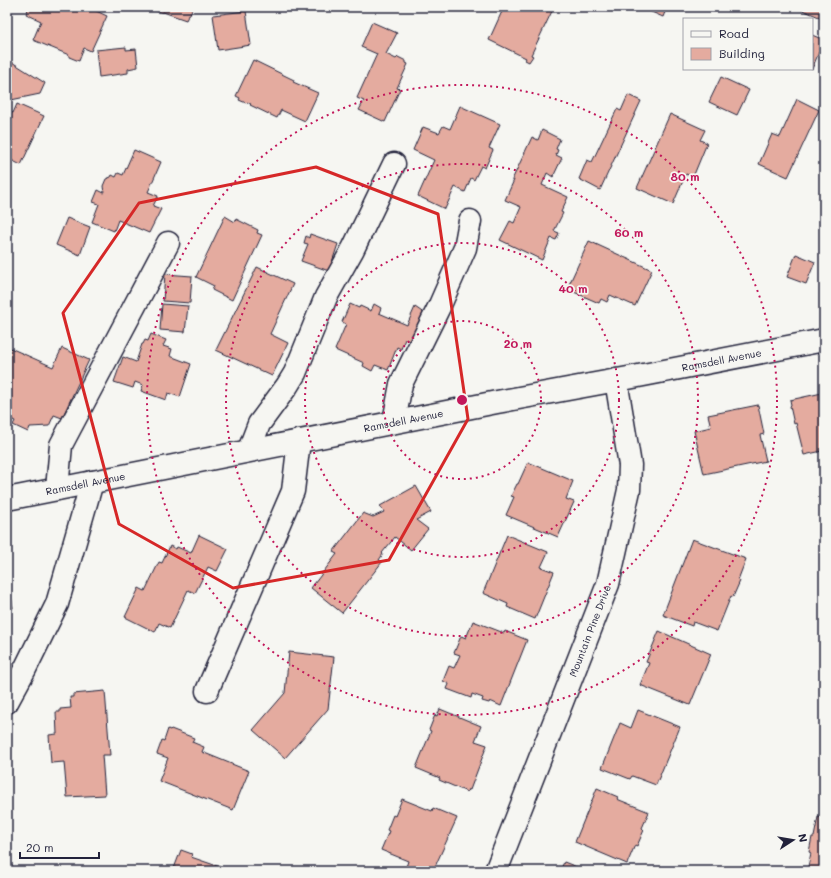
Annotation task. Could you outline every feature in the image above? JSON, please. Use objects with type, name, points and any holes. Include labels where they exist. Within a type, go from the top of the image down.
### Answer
[{"type":"street","points":[[249,450],[259,424],[287,386],[295,372],[326,297],[353,249],[394,164]]},
{"type":"street","points":[[394,422],[401,384],[440,306],[465,248],[470,221]]},
{"type":"street","points":[[57,489],[61,445],[168,243]]},
{"type":"street","name":"Ramsdell Avenue","points":[[7,499],[249,450],[824,340]]},
{"type":"street","name":"Mountain Pine Drive","points":[[496,871],[608,584],[629,490],[630,465],[616,380]]},
{"type":"street","points":[[207,691],[293,492],[299,441]]},
{"type":"street","points":[[7,702],[57,604],[92,482]]},
{"type":"highlighted area","points":[[316,167],[438,214],[468,419],[389,560],[233,588],[119,524],[63,313],[139,203]]},
{"type":"building","points":[[29,7],[93,7],[92,9],[107,16],[91,51],[84,48],[79,61],[69,57],[69,55],[33,40],[41,21],[26,14]]},
{"type":"building","points":[[145,7],[193,7],[186,20]]},
{"type":"building","points":[[504,7],[554,7],[529,62],[525,60],[526,58],[489,40]]},
{"type":"building","points":[[640,7],[667,7],[663,17]]},
{"type":"building","points":[[795,7],[824,7],[824,19]]},
{"type":"building","points":[[246,11],[251,45],[218,50],[213,15]]},
{"type":"building","points":[[372,22],[397,33],[386,54],[396,59],[398,57],[406,61],[408,64],[397,88],[400,89],[385,122],[359,110],[364,101],[357,98],[377,54],[361,47]]},
{"type":"building","points":[[813,35],[824,40],[813,67]]},
{"type":"building","points":[[126,47],[126,50],[136,49],[138,67],[128,69],[128,73],[99,77],[96,50]]},
{"type":"building","points":[[7,59],[45,83],[40,94],[11,100],[7,98]]},
{"type":"building","points":[[253,60],[294,80],[293,82],[318,93],[305,121],[281,110],[277,118],[250,105],[251,104],[247,102],[246,103],[239,100],[240,98],[236,96]]},
{"type":"building","points":[[721,77],[749,90],[737,115],[709,102]]},
{"type":"building","points":[[628,95],[641,101],[600,190],[579,179],[587,160],[592,162],[617,109],[621,111]]},
{"type":"building","points":[[797,99],[819,110],[788,177],[759,164],[772,134],[780,137]]},
{"type":"building","points":[[17,104],[44,116],[21,165],[7,158],[7,110],[13,113]]},
{"type":"building","points":[[460,106],[500,124],[489,148],[493,150],[485,168],[481,166],[474,180],[471,178],[465,192],[455,187],[445,209],[418,196],[434,160],[413,150],[423,127],[439,133],[443,126],[450,129]]},
{"type":"building","points":[[670,114],[705,130],[700,140],[707,143],[693,177],[686,174],[673,204],[637,188]]},
{"type":"building","points":[[542,130],[560,139],[556,149],[558,150],[556,155],[562,158],[553,177],[547,173],[542,185],[568,197],[561,212],[563,213],[554,231],[559,233],[556,240],[551,238],[542,260],[500,240],[510,221],[514,223],[521,207],[505,200],[514,180],[512,180],[532,137],[538,140]]},
{"type":"building","points":[[134,150],[161,162],[148,192],[158,196],[153,206],[161,209],[149,233],[118,220],[114,231],[92,222],[99,204],[93,202],[98,190],[104,193],[103,186],[106,179],[112,175],[116,177],[118,173],[123,175]]},
{"type":"building","points":[[225,216],[235,222],[236,219],[258,230],[257,233],[262,235],[232,300],[212,290],[214,286],[196,277]]},
{"type":"building","points":[[67,218],[90,227],[80,255],[56,245]]},
{"type":"building","points":[[310,234],[338,244],[329,271],[301,261],[308,244],[304,243],[306,236],[309,238]]},
{"type":"building","points":[[589,241],[652,270],[635,306],[610,295],[607,302],[601,299],[599,303],[567,289]]},
{"type":"building","points":[[796,254],[815,262],[806,284],[787,277]]},
{"type":"building","points":[[257,267],[293,284],[270,334],[288,343],[272,376],[216,350]]},
{"type":"building","points":[[165,274],[192,276],[190,303],[163,301]]},
{"type":"building","points":[[162,304],[188,306],[185,332],[160,330]]},
{"type":"building","points":[[350,304],[359,308],[360,306],[371,311],[374,304],[381,308],[379,313],[407,325],[415,307],[428,316],[416,344],[405,339],[401,349],[397,347],[388,370],[375,365],[372,371],[363,366],[364,363],[335,350],[346,324],[342,322]]},
{"type":"building","points":[[151,334],[166,340],[163,346],[172,349],[170,356],[191,364],[180,397],[168,393],[166,400],[141,391],[143,385],[135,382],[133,388],[114,382],[123,357],[136,362],[142,344],[145,340],[148,341]]},
{"type":"building","points":[[8,347],[53,367],[62,348],[89,360],[62,418],[54,415],[49,426],[30,427],[28,432],[13,425],[15,421],[7,417]]},
{"type":"building","points":[[822,393],[822,396],[824,395],[824,454],[822,451],[804,455],[796,423],[794,424],[790,400]]},
{"type":"building","points":[[758,405],[764,434],[760,435],[766,461],[704,474],[694,431],[711,427],[708,415]]},
{"type":"building","points":[[528,462],[573,481],[566,499],[574,502],[558,537],[506,515],[514,497],[511,496]]},
{"type":"building","points":[[416,486],[431,512],[416,520],[428,529],[411,550],[395,537],[382,553],[383,554],[379,560],[382,562],[342,613],[311,588],[337,554],[333,552],[363,513],[373,517],[384,512],[380,506]]},
{"type":"building","points":[[199,535],[228,549],[217,571],[208,567],[195,593],[188,590],[170,628],[159,623],[155,632],[125,617],[139,588],[145,591],[159,562],[162,563],[170,546],[176,549],[177,547],[191,553]]},
{"type":"building","points":[[507,535],[548,552],[541,567],[554,572],[535,619],[507,607],[508,604],[483,593]]},
{"type":"building","points":[[692,539],[746,559],[738,580],[740,581],[733,597],[731,596],[717,631],[693,622],[692,626],[663,615]]},
{"type":"building","points":[[7,589],[10,589],[13,608],[7,609]]},
{"type":"building","points":[[7,612],[11,637],[7,637]]},
{"type":"building","points":[[473,621],[527,640],[501,706],[490,701],[489,703],[482,701],[483,698],[472,694],[471,698],[447,689],[449,684],[443,681],[449,666],[454,668],[460,655],[454,653],[461,636],[466,638]]},
{"type":"building","points":[[659,631],[711,654],[690,705],[640,685],[649,663],[646,662]]},
{"type":"building","points":[[289,652],[334,657],[328,709],[285,758],[253,730],[285,693]]},
{"type":"building","points":[[105,691],[110,755],[102,755],[105,795],[67,797],[64,762],[51,763],[49,735],[57,734],[56,712],[60,712],[60,709],[71,708],[70,697],[73,697],[73,694]]},
{"type":"building","points":[[440,709],[481,726],[475,741],[487,745],[470,790],[468,789],[467,792],[416,768],[431,731],[429,730],[435,715],[437,716]]},
{"type":"building","points":[[638,710],[680,727],[656,785],[632,776],[630,779],[602,768],[620,723],[631,728]]},
{"type":"building","points":[[168,729],[194,738],[192,742],[204,747],[202,752],[249,771],[233,810],[159,781],[168,758],[157,754]]},
{"type":"building","points":[[597,788],[618,797],[617,799],[649,812],[642,828],[644,830],[637,846],[635,845],[627,864],[575,842]]},
{"type":"building","points":[[402,799],[432,811],[433,808],[457,818],[433,871],[407,871],[405,870],[408,861],[381,850],[389,831],[387,830],[393,815],[395,816]]},
{"type":"building","points":[[818,817],[824,818],[824,871],[807,871],[811,853],[809,852],[812,837],[814,837]]},
{"type":"building","points":[[181,850],[192,854],[191,857],[220,867],[218,871],[173,871]]},
{"type":"building","points":[[564,862],[587,871],[560,871]]}]
